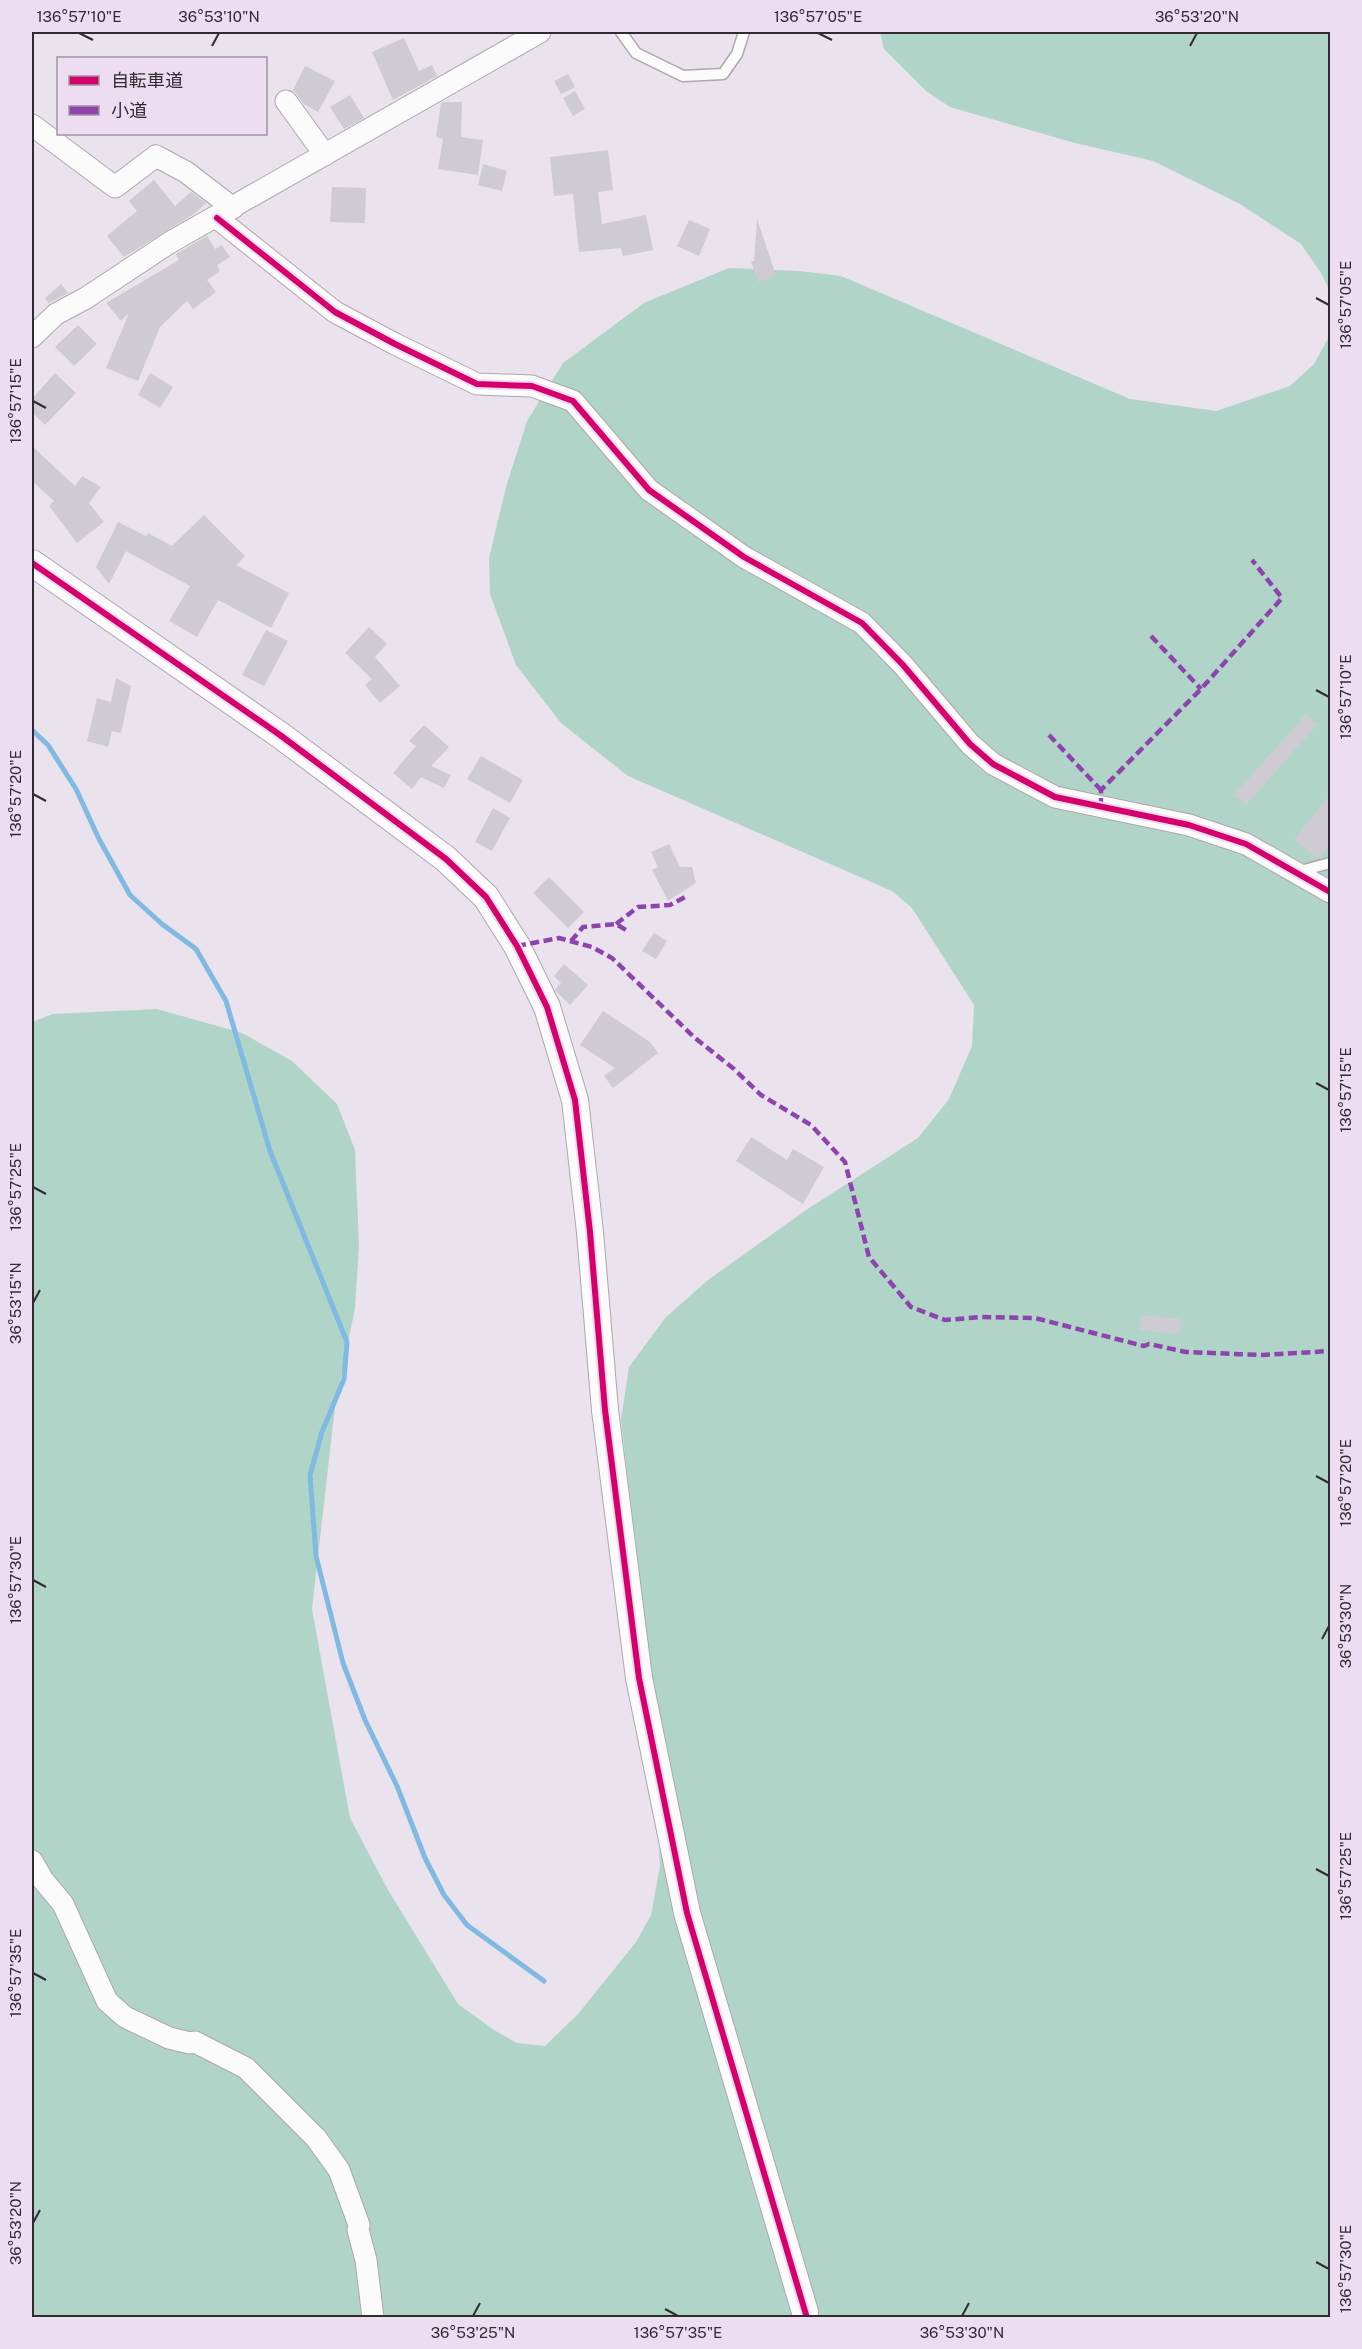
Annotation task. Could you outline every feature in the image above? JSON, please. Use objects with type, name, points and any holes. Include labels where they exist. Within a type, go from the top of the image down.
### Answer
[{"type":"street","points":[[32,337],[56,314],[86,298],[169,243],[540,32]]},
{"type":"street","points":[[286,101],[325,155]]},
{"type":"street","points":[[32,124],[115,188],[156,156],[186,172],[225,213],[335,312],[395,344],[477,384],[532,386],[573,401],[649,490],[744,557],[862,623],[903,665],[970,744],[993,764],[1055,797],[1189,825],[1246,844],[1330,892]]},
{"type":"street","points":[[32,563],[280,735],[446,859],[486,897],[518,946],[548,1007],[575,1100],[590,1232],[605,1410],[639,1678],[687,1913],[805,2312]]},
{"type":"street","points":[[32,1861],[43,1880],[63,1904],[106,2001],[125,2017],[169,2038],[195,2042],[246,2068],[316,2138],[339,2170],[359,2225],[373,2318]]},
{"type":"lane","points":[[621,32],[636,53],[683,76],[723,74],[737,54],[744,32]]},
{"type":"lane","points":[[1297,872],[1330,863]]},
{"type":"green space","points":[[880,32],[1330,32],[1330,291],[1301,244],[1240,204],[1153,161],[1071,142],[950,107],[926,91],[884,49]]},
{"type":"green space","points":[[729,268],[799,271],[841,276],[1130,399],[1216,411],[1290,386],[1314,364],[1330,335],[1330,2317],[32,2318],[32,1022],[53,1014],[157,1009],[242,1033],[292,1061],[337,1104],[355,1150],[359,1247],[355,1308],[335,1407],[312,1609],[350,1818],[388,1890],[458,2004],[494,2030],[517,2043],[545,2046],[578,2014],[636,1942],[651,1915],[660,1866],[653,1692],[621,1420],[629,1367],[666,1317],[708,1280],[806,1210],[918,1138],[949,1099],[972,1046],[974,1005],[912,908],[892,891],[628,776],[561,723],[516,665],[490,594],[489,558],[506,487],[527,421],[563,363],[644,303]]},
{"type":"building","points":[[404,38],[419,71],[432,65],[437,76],[393,100],[372,52]]},
{"type":"building","points":[[305,66],[335,81],[318,112],[304,104],[293,90]]},
{"type":"building","points":[[568,74],[575,87],[561,94],[554,81]]},
{"type":"building","points":[[575,91],[585,109],[573,116],[563,98]]},
{"type":"building","points":[[350,95],[364,118],[344,129],[330,107]]},
{"type":"building","points":[[462,102],[461,137],[483,140],[478,175],[438,169],[443,139],[436,137],[441,103]]},
{"type":"building","points":[[608,150],[613,190],[598,192],[602,224],[646,215],[653,250],[623,256],[621,248],[579,252],[573,194],[554,196],[550,157]]},
{"type":"building","points":[[483,164],[507,171],[502,191],[478,185]]},
{"type":"building","points":[[154,180],[175,206],[191,192],[206,203],[194,214],[124,257],[107,236],[137,211],[129,201]]},
{"type":"building","points":[[332,187],[366,188],[365,223],[330,222]]},
{"type":"building","points":[[757,219],[776,275],[758,282],[751,261],[754,261]]},
{"type":"building","points":[[689,220],[710,229],[699,256],[677,246]]},
{"type":"building","points":[[207,236],[215,249],[222,245],[230,257],[217,265],[220,271],[207,280],[216,292],[193,309],[187,301],[160,327],[138,381],[106,368],[129,313],[121,321],[106,303],[179,260],[176,254]]},
{"type":"building","points":[[61,284],[68,293],[49,303],[45,298]]},
{"type":"building","points":[[78,325],[97,344],[74,366],[55,347]]},
{"type":"building","points":[[55,373],[76,393],[45,425],[32,412],[32,399]]},
{"type":"building","points":[[150,373],[173,387],[160,408],[138,395]]},
{"type":"building","points":[[32,446],[75,486],[82,476],[101,487],[89,503],[104,522],[77,543],[49,506],[54,501],[32,481]]},
{"type":"building","points":[[204,515],[245,556],[236,565],[289,593],[271,628],[218,600],[197,637],[169,621],[190,586],[126,551],[109,584],[96,567],[118,522],[146,536],[148,533],[172,546]]},
{"type":"building","points":[[369,627],[387,644],[375,657],[400,686],[380,703],[365,685],[372,679],[345,653]]},
{"type":"building","points":[[266,630],[288,641],[264,686],[242,675]]},
{"type":"building","points":[[116,678],[131,686],[121,733],[112,731],[108,747],[87,741],[97,698],[111,702]]},
{"type":"building","points":[[1306,714],[1317,725],[1246,805],[1234,795]]},
{"type":"building","points":[[424,725],[449,747],[431,766],[451,775],[444,788],[421,777],[412,789],[393,773],[416,746],[409,741]]},
{"type":"building","points":[[481,756],[523,780],[510,803],[467,779]]},
{"type":"building","points":[[1330,795],[1330,845],[1318,859],[1294,839]]},
{"type":"building","points":[[493,808],[510,818],[492,851],[475,842]]},
{"type":"building","points":[[669,844],[680,867],[692,867],[696,883],[668,901],[652,870],[658,867],[651,852]]},
{"type":"building","points":[[549,877],[584,912],[568,928],[533,893]]},
{"type":"building","points":[[654,933],[667,941],[656,959],[642,951]]},
{"type":"building","points":[[564,964],[588,985],[570,1005],[555,990],[561,983],[554,976]]},
{"type":"building","points":[[603,1011],[650,1042],[658,1053],[613,1088],[604,1076],[615,1068],[580,1045]]},
{"type":"building","points":[[751,1137],[787,1160],[793,1149],[824,1167],[803,1204],[736,1161]]},
{"type":"building","points":[[1141,1315],[1181,1319],[1179,1334],[1139,1330]]},
{"type":"waterway","points":[[32,730],[48,745],[76,789],[99,839],[130,895],[162,924],[196,949],[226,1001],[270,1151],[347,1342],[344,1379],[322,1432],[310,1475],[316,1556],[343,1663],[365,1720],[397,1786],[425,1858],[444,1895],[467,1925],[544,1981]]},
{"type":"marked path","points":[[1101,807],[1101,790],[1201,689],[1282,598],[1252,560]]},
{"type":"marked path","points":[[1151,636],[1201,689]]},
{"type":"marked path","points":[[1049,735],[1101,790]]},
{"type":"marked path","points":[[616,924],[638,907],[670,905],[685,897]]},
{"type":"marked path","points":[[571,941],[583,927],[616,924],[626,930]]},
{"type":"marked path","points":[[517,946],[559,938],[592,947],[612,958],[695,1038],[734,1069],[761,1095],[811,1125],[845,1162],[869,1257],[911,1307],[945,1320],[981,1317],[1035,1318],[1144,1346],[1149,1344],[1186,1352],[1262,1355],[1330,1351]]},
{"type":"cycle path","points":[[217,218],[335,312],[395,344],[477,384],[532,386],[573,401],[649,490],[744,557],[862,623],[903,665],[970,744],[993,764],[1055,797],[1189,825],[1246,844],[1330,892]]},
{"type":"cycle path","points":[[32,563],[280,735],[446,859],[486,897],[517,946],[547,1007],[575,1100],[590,1232],[605,1410],[639,1678],[687,1913],[807,2318]]}]
